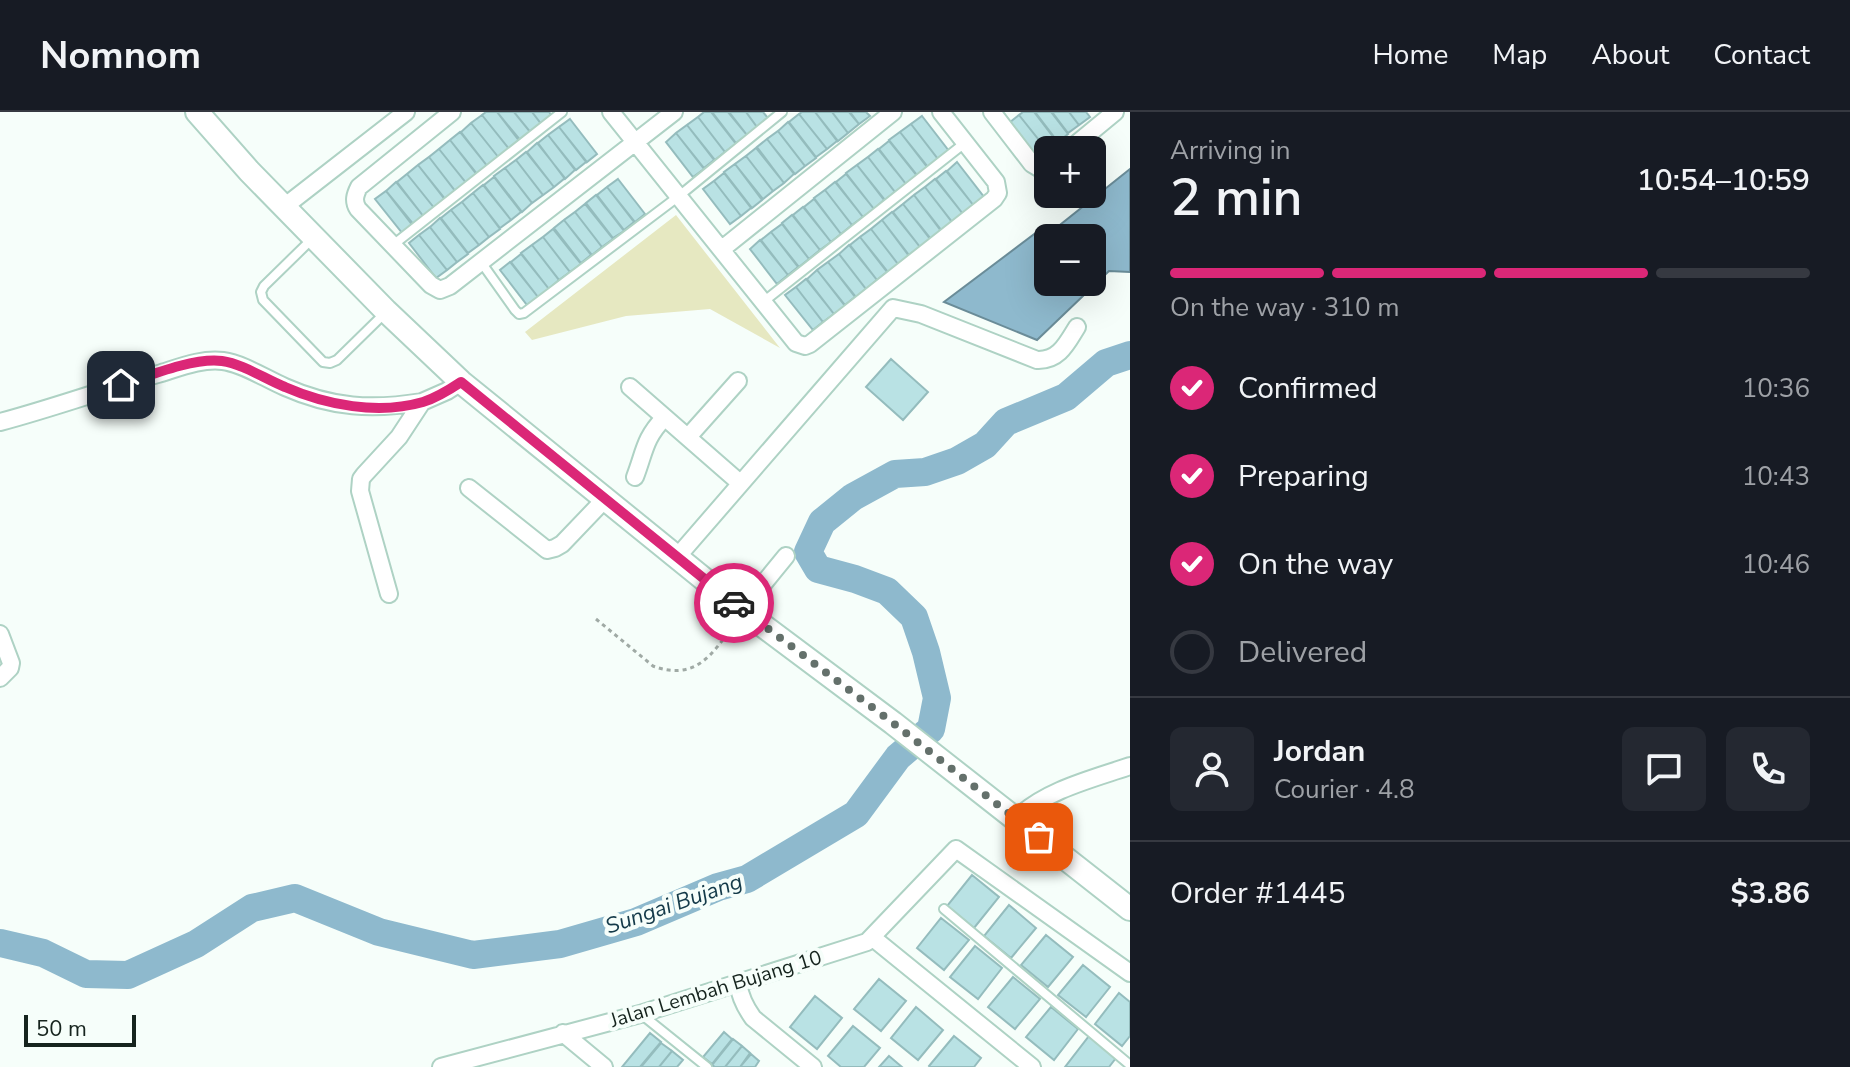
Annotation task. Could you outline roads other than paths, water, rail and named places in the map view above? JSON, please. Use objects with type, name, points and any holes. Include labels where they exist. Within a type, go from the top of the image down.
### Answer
[{"type":"street","points":[[197,112],[284,207],[461,382],[742,610],[1017,818],[1130,909]]},
{"type":"street","points":[[284,207],[406,112]]},
{"type":"street","points":[[452,112],[359,187],[355,204],[431,285],[440,290],[450,286],[674,112]]},
{"type":"street","points":[[611,112],[796,343],[805,346],[998,193],[996,182],[941,112]]},
{"type":"street","points":[[722,249],[893,112]]},
{"type":"street","points":[[1086,136],[1115,112]]},
{"type":"street","points":[[997,114],[1034,165]]},
{"type":"street","points":[[678,556],[893,308],[921,314],[1037,360],[1060,353],[1077,327]]},
{"type":"street","points":[[0,422],[208,360],[226,361],[307,397],[356,406],[393,407],[422,402],[461,382]]},
{"type":"street","points":[[688,437],[738,381]]},
{"type":"street","points":[[630,387],[740,483]]},
{"type":"street","points":[[389,594],[360,484],[364,475],[399,437],[422,402]]},
{"type":"street","points":[[635,477],[646,442],[664,418]]},
{"type":"street","points":[[469,488],[547,550],[562,544],[606,498]]},
{"type":"street","points":[[742,610],[786,556]]},
{"type":"street","points":[[0,634],[11,663],[0,678]]},
{"type":"street","points":[[1017,818],[1034,803],[1057,792],[1130,766]]},
{"type":"street","name":"Jalan Lembah Bujang 10","points":[[441,1067],[640,1014],[860,945],[873,938],[956,849],[1130,973]]},
{"type":"street","points":[[873,938],[1032,1067]]},
{"type":"street","points":[[738,983],[740,995],[753,1018],[813,1067]]},
{"type":"street","points":[[563,1033],[604,1067]]},
{"type":"lane","points":[[393,245],[562,112]]},
{"type":"lane","points":[[481,261],[515,310],[519,314],[524,313],[679,196],[782,112]]},
{"type":"lane","points":[[763,302],[966,142]]},
{"type":"lane","points":[[314,237],[261,292],[263,300],[323,362],[337,360],[386,311]]},
{"type":"lane","points":[[944,909],[1129,1064]]},
{"type":"lane","points":[[640,1014],[707,1067]]},
{"type":"water","points":[[1130,169],[1130,272],[1109,271],[1106,274],[1106,224],[1061,224],[1081,208],[1106,208],[1106,188]]},
{"type":"water","points":[[1034,234],[1034,296],[1083,296],[1037,340],[944,302]]},
{"type":"waterway","name":"Sungai Bujang","points":[[0,943],[43,953],[86,974],[128,975],[196,944],[252,908],[295,898],[379,932],[473,955],[560,944],[636,922],[718,887],[747,879],[856,814],[898,757],[931,729],[937,698],[914,617],[887,591],[818,569],[808,552],[822,522],[853,497],[895,474],[925,472],[957,461],[985,445],[1006,422],[1066,397],[1106,363],[1130,355]]}]
